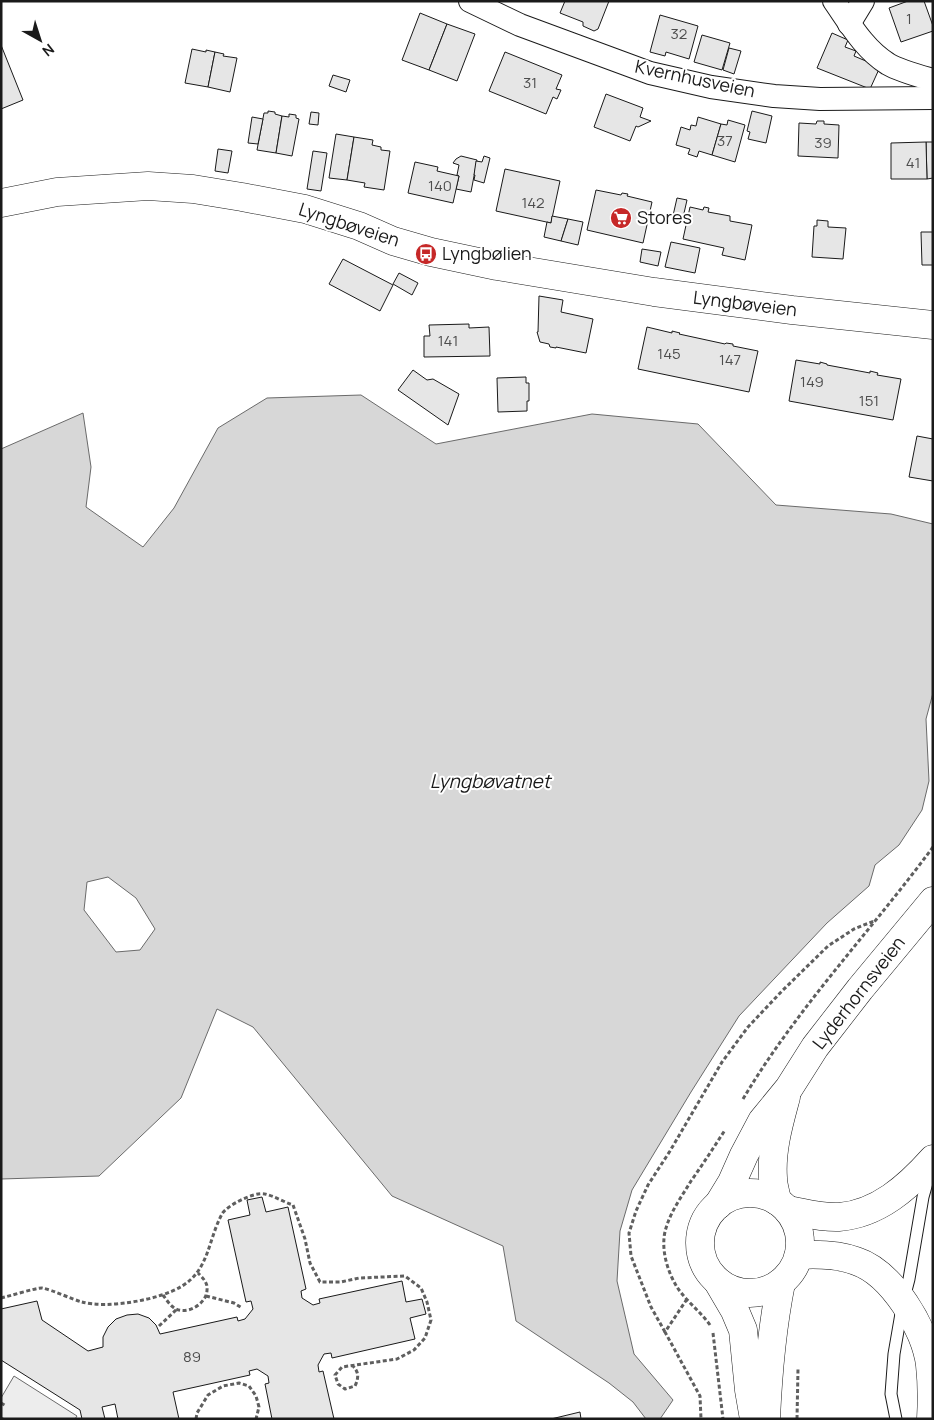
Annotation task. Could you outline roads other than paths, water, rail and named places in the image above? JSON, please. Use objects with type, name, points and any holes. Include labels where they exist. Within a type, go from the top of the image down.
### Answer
[{"type":"main road","name":"Lyngbøveien","points":[[1,203],[57,192],[148,186],[193,189],[305,209],[359,226],[393,241],[431,252],[497,266],[654,292],[792,310],[933,325]]},
{"type":"main road","name":"Lyderhornsveien","points":[[718,1205],[732,1182],[762,1121],[789,1088],[814,1047],[933,901]]},
{"type":"main road","name":"Lyderhornsveien","points":[[783,1206],[773,1179],[773,1157],[778,1128],[789,1088]]},
{"type":"main road","points":[[754,1419],[743,1330],[735,1311],[718,1282],[707,1269],[700,1252],[700,1235],[706,1218],[718,1205],[733,1196],[750,1193],[764,1195],[783,1206],[816,1215],[838,1217],[860,1213],[877,1207],[899,1192],[918,1176],[933,1159]]},
{"type":"main road","points":[[718,1282],[732,1291],[749,1294],[766,1291],[781,1283],[793,1271],[799,1255],[801,1239],[797,1224],[783,1206]]},
{"type":"main road","points":[[799,1255],[839,1256],[857,1261],[873,1269],[889,1284],[917,1322],[925,1340],[930,1364],[931,1419]]},
{"type":"main road","points":[[766,1419],[768,1385],[781,1283]]},
{"type":"street","name":"Kvernhusveien","points":[[470,1],[520,25],[650,73],[711,87],[774,96],[820,99],[933,98]]},
{"type":"street","points":[[834,1],[857,35],[873,52],[890,65],[933,80]]},
{"type":"street","points":[[849,24],[863,1]]},
{"type":"lane","points":[[896,1419],[891,1394],[894,1354],[923,1197],[933,1163]]},
{"type":"water","name":"Lyngbøvatnet","points":[[361,395],[436,444],[592,414],[698,424],[776,505],[891,514],[933,524],[933,693],[926,719],[929,781],[922,810],[899,845],[875,865],[869,886],[827,923],[739,1016],[632,1190],[620,1231],[617,1281],[634,1354],[673,1400],[660,1419],[646,1419],[633,1402],[609,1383],[516,1321],[503,1246],[392,1196],[253,1027],[217,1009],[181,1098],[99,1176],[1,1179],[1,449],[83,413],[91,467],[86,507],[143,547],[174,508],[218,428],[267,398]],"holes":[[[108,877],[136,898],[155,929],[140,950],[116,952],[84,910],[87,882]]]},
{"type":"place","name":"Stores","points":[[621,218]]},
{"type":"place","name":"Lyngbølien","points":[[426,254]]}]
